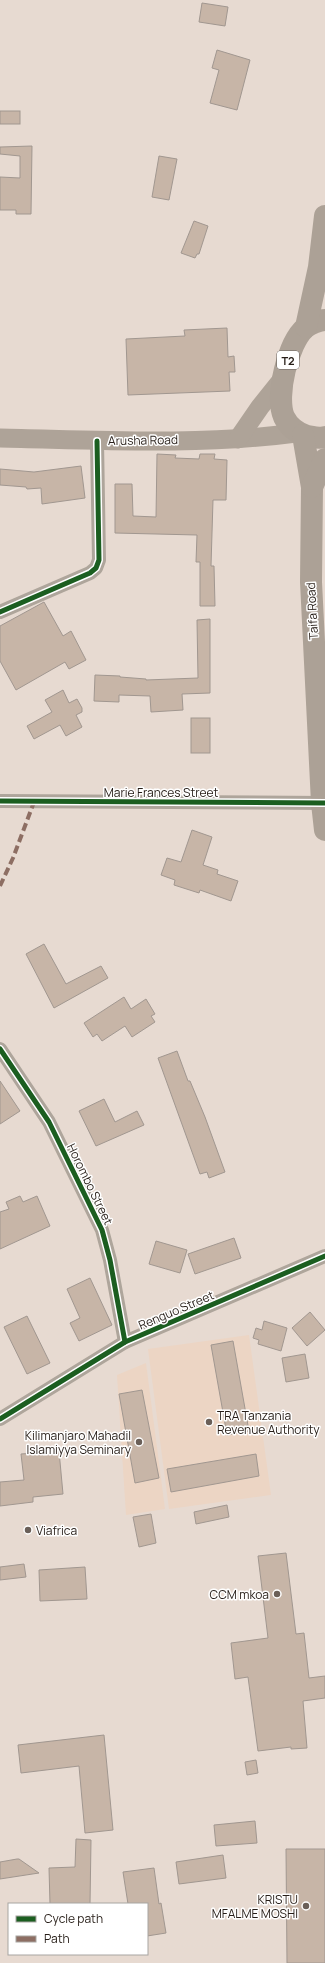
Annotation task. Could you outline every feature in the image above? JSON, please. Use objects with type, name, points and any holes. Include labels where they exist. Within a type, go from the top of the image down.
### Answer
[{"type":"highway","name":"T2","points":[[299,434],[284,417],[281,398],[289,355],[296,341],[315,324],[322,277],[325,216]]},
{"type":"highway","points":[[299,434],[319,438],[325,437]]},
{"type":"highway","name":"Taifa Road","points":[[299,434],[312,487],[311,582],[325,830]]},
{"type":"highway","name":"Taifa Road","points":[[312,487],[325,459]]},
{"type":"main road","points":[[238,439],[260,407],[284,377]]},
{"type":"main road","name":"Arusha Road","points":[[0,438],[97,441],[238,439],[299,434]]},
{"type":"street","points":[[0,612],[90,573],[96,568],[99,560],[96,481],[97,441]]},
{"type":"street","name":"Marie Frances Street","points":[[0,802],[324,803]]},
{"type":"street","name":"Horombo Street","points":[[0,1049],[49,1122],[102,1230],[110,1260],[125,1342]]},
{"type":"street","name":"Renguo Street","points":[[0,1419],[125,1342],[325,1256]]},
{"type":"shaded area","name":"TRA Tanzania Revenue Authority","points":[[249,1335],[271,1495],[169,1509],[148,1349]]},
{"type":"shaded area","name":"Kilimanjaro Mahadil Islamiyya Seminary","points":[[146,1363],[165,1509],[126,1515],[117,1375]]},
{"type":"building","points":[[202,3],[228,7],[225,26],[199,22]]},
{"type":"building","points":[[217,50],[250,60],[237,110],[210,103],[219,70],[212,68]]},
{"type":"building","points":[[0,111],[20,111],[20,124],[0,124]]},
{"type":"building","points":[[32,146],[31,214],[16,214],[16,210],[0,210],[0,177],[20,178],[20,156],[0,154],[0,147]]},
{"type":"building","points":[[159,156],[177,159],[169,200],[152,197]]},
{"type":"building","points":[[194,221],[208,226],[199,254],[197,254],[195,258],[181,253]]},
{"type":"building","points":[[227,328],[228,357],[234,356],[235,372],[229,372],[230,391],[128,395],[126,339],[185,336],[184,330]]},
{"type":"building","points":[[157,454],[176,455],[175,458],[199,459],[200,454],[215,454],[214,459],[227,460],[226,500],[213,500],[211,566],[214,566],[215,606],[200,606],[200,562],[196,562],[197,535],[115,533],[115,484],[132,484],[133,516],[156,517]]},
{"type":"building","points":[[81,466],[85,498],[42,504],[41,488],[27,489],[26,487],[0,485],[0,469],[34,472]]},
{"type":"building","points":[[44,602],[63,636],[71,631],[86,660],[69,669],[65,662],[16,690],[0,661],[0,626]]},
{"type":"building","points":[[210,619],[210,693],[182,694],[183,710],[151,712],[150,696],[119,695],[119,702],[94,701],[95,675],[120,676],[146,680],[198,678],[197,620]]},
{"type":"building","points":[[63,690],[69,703],[77,699],[82,708],[82,712],[76,715],[82,727],[66,736],[60,725],[34,739],[27,726],[52,712],[45,700]]},
{"type":"building","points":[[191,718],[210,718],[210,753],[191,753]]},
{"type":"building","points":[[192,830],[212,837],[203,865],[218,870],[217,874],[238,881],[231,901],[200,890],[199,893],[174,885],[175,880],[161,875],[167,858],[181,862]]},
{"type":"building","points":[[44,944],[66,984],[101,966],[108,978],[54,1008],[26,954]]},
{"type":"building","points":[[124,997],[131,1009],[146,999],[155,1014],[151,1016],[155,1022],[132,1037],[125,1026],[102,1041],[97,1034],[93,1037],[84,1023]]},
{"type":"building","points":[[177,1051],[188,1081],[190,1081],[205,1117],[225,1172],[209,1178],[207,1172],[200,1174],[158,1058]]},
{"type":"building","points":[[0,1081],[20,1111],[0,1124]]},
{"type":"building","points":[[104,1099],[115,1122],[137,1111],[144,1125],[96,1146],[79,1111]]},
{"type":"building","points":[[20,1196],[23,1202],[37,1196],[50,1226],[0,1249],[0,1212],[9,1209],[6,1202]]},
{"type":"building","points":[[234,1238],[241,1258],[195,1274],[188,1254]]},
{"type":"building","points":[[156,1241],[187,1250],[180,1273],[149,1264]]},
{"type":"building","points":[[90,1278],[112,1325],[79,1341],[70,1323],[80,1318],[67,1289]]},
{"type":"building","points":[[310,1312],[325,1330],[307,1346],[292,1328]]},
{"type":"building","points":[[27,1316],[50,1363],[27,1374],[4,1327]]},
{"type":"building","points":[[264,1321],[287,1328],[281,1351],[258,1344],[259,1340],[253,1338],[256,1328],[262,1330]]},
{"type":"building","name":"TRA Tanzania Revenue Authority","points":[[233,1341],[249,1431],[227,1435],[211,1345]]},
{"type":"building","points":[[305,1354],[309,1378],[286,1382],[282,1358]]},
{"type":"building","points":[[142,1390],[159,1478],[135,1483],[119,1394]]},
{"type":"building","points":[[59,1451],[63,1494],[33,1497],[33,1502],[0,1506],[0,1482],[24,1480],[21,1454]]},
{"type":"building","points":[[256,1454],[259,1476],[171,1492],[167,1469]]},
{"type":"building","points":[[227,1505],[229,1517],[196,1524],[194,1512]]},
{"type":"building","points":[[151,1514],[156,1543],[139,1547],[133,1517]]},
{"type":"building","points":[[286,1553],[296,1634],[304,1633],[309,1678],[325,1676],[325,1698],[303,1701],[307,1748],[291,1749],[291,1747],[258,1751],[248,1677],[235,1679],[231,1643],[268,1638],[258,1556]]},
{"type":"building","points":[[24,1564],[26,1577],[0,1580],[0,1567]]},
{"type":"building","points":[[85,1567],[87,1599],[40,1601],[39,1570]]},
{"type":"building","points":[[104,1735],[113,1830],[85,1833],[79,1766],[21,1773],[18,1745]]},
{"type":"building","points":[[256,1760],[258,1773],[247,1775],[245,1762]]},
{"type":"building","points":[[255,1821],[257,1843],[216,1846],[214,1825]]},
{"type":"building","points":[[76,1839],[91,1840],[90,1903],[50,1903],[49,1868],[75,1867]]},
{"type":"building","name":"KRISTU MFALME MOSHI","points":[[286,1849],[325,1849],[325,1963],[287,1963]]},
{"type":"building","points":[[223,1855],[226,1878],[179,1884],[176,1862]]},
{"type":"building","points":[[17,1859],[39,1873],[0,1879],[0,1862]]},
{"type":"building","points":[[154,1868],[159,1904],[161,1903],[166,1933],[148,1936],[148,1903],[128,1903],[123,1872]]},
{"type":"marked path","points":[[0,886],[13,858],[34,802]]},
{"type":"cycle path","points":[[0,612],[90,573],[96,568],[99,560],[97,441]]},
{"type":"cycle path","points":[[0,801],[325,803]]},
{"type":"cycle path","points":[[0,1049],[49,1122],[102,1230],[110,1260],[125,1342]]},
{"type":"cycle path","points":[[0,1419],[125,1342],[325,1256]]},
{"type":"place","name":"TRA Tanzania Revenue Authority","points":[[209,1422]]},
{"type":"place","name":"Kilimanjaro Mahadil Islamiyya Seminary","points":[[139,1442]]},
{"type":"place","name":"Viafrica","points":[[28,1530]]},
{"type":"place","name":"CCM mkoa","points":[[277,1594]]},
{"type":"place","name":"KRISTU MFALME MOSHI","points":[[306,1906]]}]
